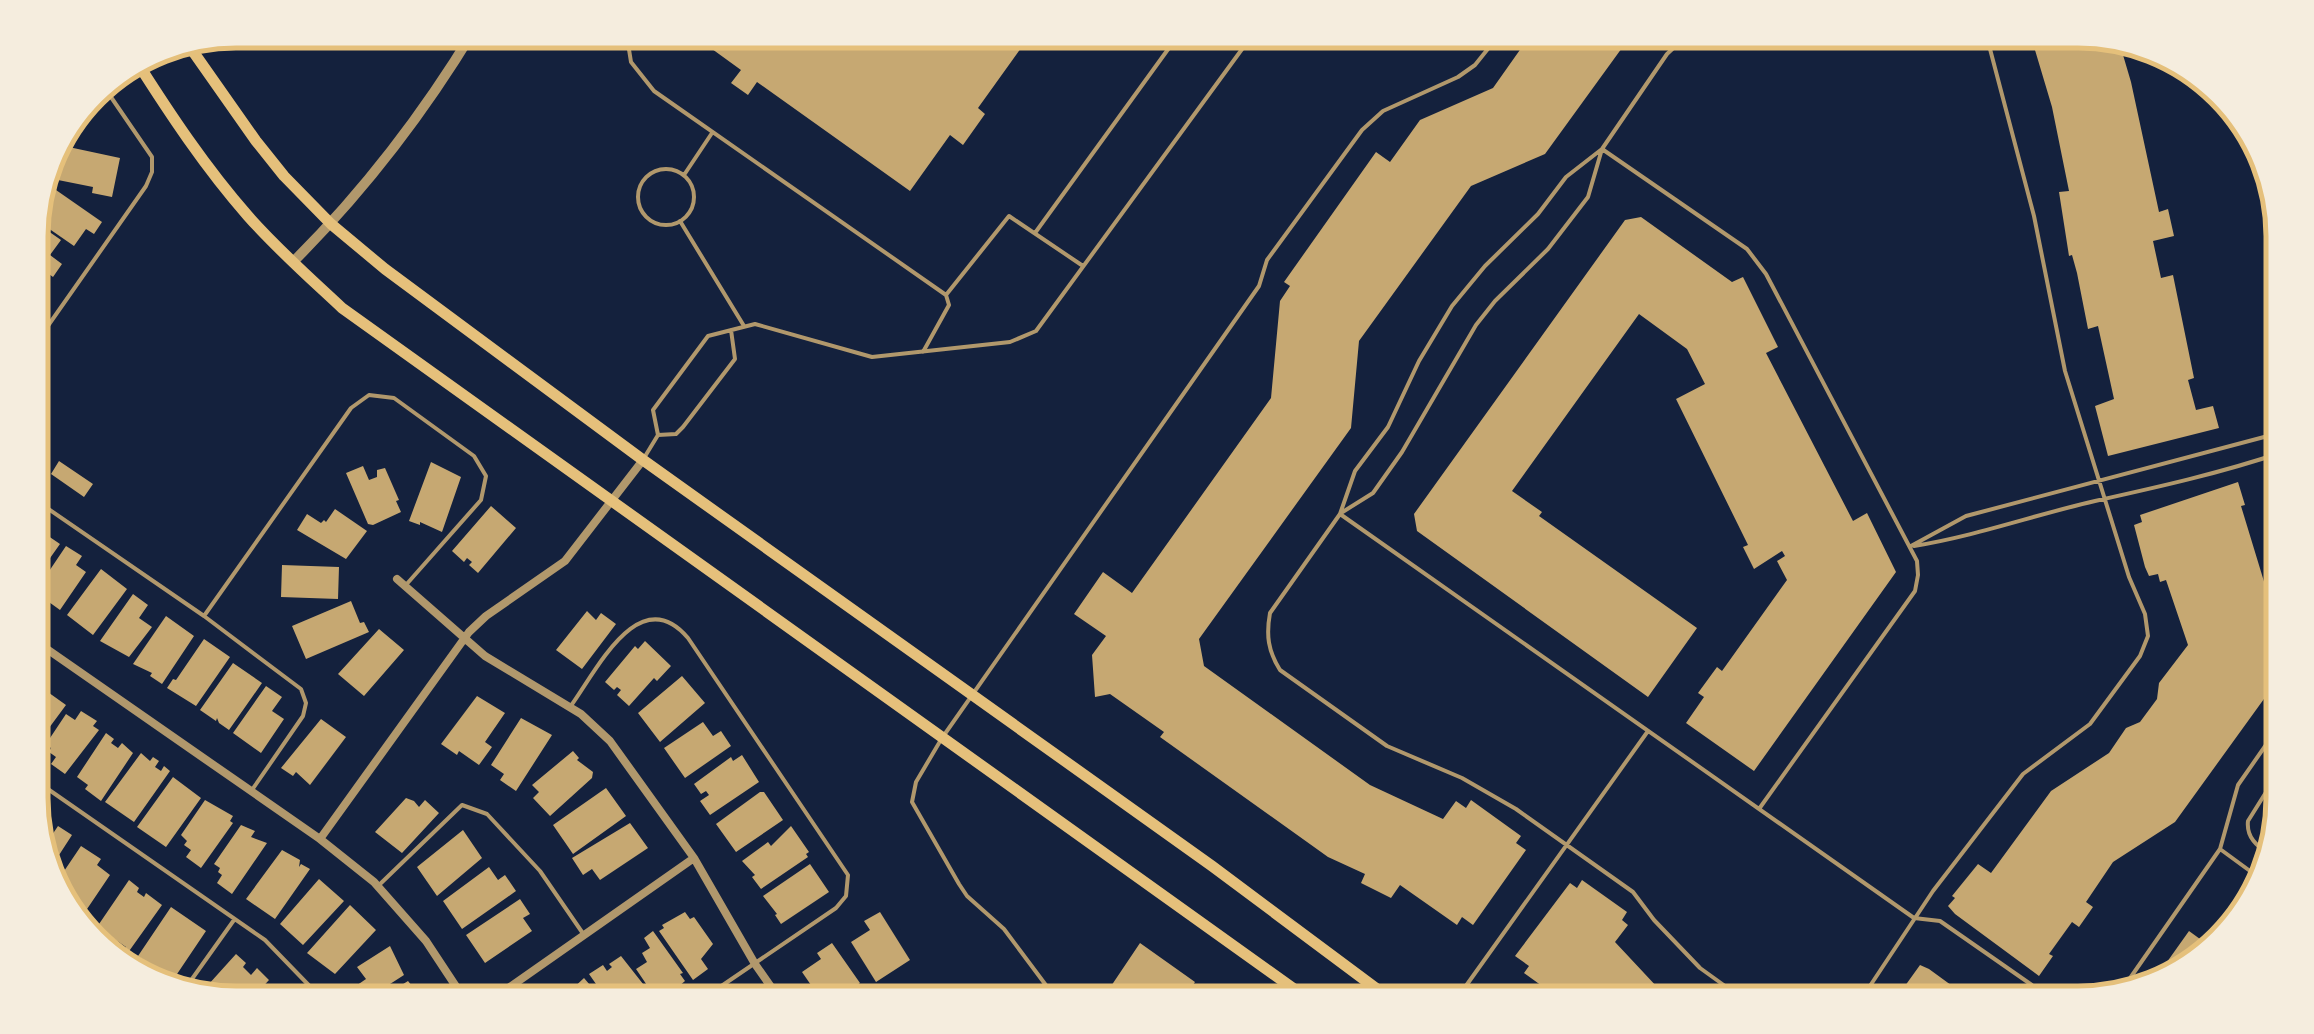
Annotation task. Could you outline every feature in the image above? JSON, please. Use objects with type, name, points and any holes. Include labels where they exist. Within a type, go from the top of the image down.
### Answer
[{"type":"main road","points":[[194,53],[291,184],[385,270],[1373,986]]},
{"type":"main road","points":[[144,72],[215,176],[293,262],[342,308],[1291,986]]},
{"type":"street","points":[[293,262],[332,224],[414,125],[463,48]]},
{"type":"street","points":[[320,838],[464,638],[486,616],[564,561],[643,460]]},
{"type":"street","points":[[401,583],[496,664],[570,707],[601,731],[694,858],[770,986]]},
{"type":"street","points":[[47,649],[320,838],[378,886],[426,942],[456,986]]},
{"type":"street","points":[[511,986],[694,858]]},
{"type":"lane","points":[[629,48],[631,62],[654,91],[946,294],[950,305],[924,352]]},
{"type":"lane","points":[[1035,233],[1169,48]]},
{"type":"lane","points":[[643,460],[658,435],[653,410],[704,338],[756,324],[872,357],[1010,342],[1036,331],[1243,48]]},
{"type":"lane","points":[[1047,986],[1004,928],[967,896],[935,848],[912,802],[916,782],[942,738],[1259,286],[1267,260],[1362,130],[1383,111],[1458,77],[1476,65],[1489,48]]},
{"type":"lane","points":[[1673,48],[1602,149],[1566,178],[1538,214],[1485,266],[1452,306],[1388,426],[1355,471],[1340,514],[1270,613],[1268,644],[1280,670],[1388,746],[1484,790],[1633,892],[1700,968],[1725,986]]},
{"type":"lane","points":[[1870,986],[1914,918],[2024,774],[2090,724],[2144,650],[2147,622],[2129,577],[2066,371],[2034,216],[1991,48]]},
{"type":"lane","points":[[48,326],[152,172],[152,157],[110,95]]},
{"type":"lane","points":[[684,175],[713,132]]},
{"type":"lane","points":[[1340,514],[1372,493],[1402,452],[1476,325],[1548,249],[1588,197],[1602,149]]},
{"type":"lane","points":[[1602,149],[1747,250],[1766,274],[1784,301],[1909,547],[1918,574],[1915,592],[1759,809]]},
{"type":"lane","points":[[658,170],[684,175],[690,182],[694,200],[687,216],[680,221],[662,224],[646,216],[641,208],[639,190],[643,181],[658,170]]},
{"type":"lane","points":[[946,294],[1009,216],[1083,266]]},
{"type":"lane","points":[[680,221],[744,326]]},
{"type":"lane","points":[[658,435],[676,434],[683,428],[735,359],[732,330]]},
{"type":"lane","points":[[204,616],[351,408],[369,395],[386,395],[402,403],[474,456],[486,476],[481,500],[401,583]]},
{"type":"lane","points":[[1909,547],[1966,516],[2266,436]]},
{"type":"lane","points":[[1909,547],[1998,529],[2266,457]]},
{"type":"lane","points":[[48,508],[288,677],[305,696],[303,716],[252,791]]},
{"type":"lane","points":[[1340,514],[1914,918],[1940,921],[2033,986]]},
{"type":"lane","points":[[570,707],[631,626],[646,620],[675,625],[688,638],[849,882],[846,896],[836,908],[722,986]]},
{"type":"lane","points":[[1466,986],[1648,730]]},
{"type":"lane","points":[[2131,979],[2220,850],[2238,785],[2266,745]]},
{"type":"lane","points":[[47,788],[234,919],[293,965],[311,986]]},
{"type":"lane","points":[[2260,848],[2247,829],[2253,810],[2266,790]]},
{"type":"lane","points":[[378,886],[462,806],[487,814],[540,870],[584,935]]},
{"type":"lane","points":[[2220,850],[2251,872]]},
{"type":"lane","points":[[191,981],[234,919]]},
{"type":"building","points":[[711,48],[1021,48],[978,108],[985,114],[963,145],[950,135],[910,191],[757,82],[748,95],[731,83],[741,70]]},
{"type":"building","points":[[1521,48],[1622,48],[1545,154],[1471,186],[1359,341],[1351,428],[1199,639],[1204,666],[1370,785],[1443,819],[1456,801],[1466,808],[1471,800],[1521,836],[1516,843],[1526,850],[1473,925],[1462,917],[1457,925],[1400,885],[1391,898],[1361,883],[1365,874],[1328,857],[1160,737],[1164,732],[1110,694],[1095,697],[1092,655],[1106,636],[1074,614],[1103,572],[1132,593],[1271,398],[1280,301],[1290,286],[1284,282],[1376,152],[1390,162],[1420,120],[1493,88]]},
{"type":"building","points":[[2034,48],[2091,48],[2122,53],[2159,212],[2168,209],[2174,236],[2153,241],[2161,278],[2173,275],[2194,378],[2188,380],[2196,410],[2213,406],[2219,428],[2108,456],[2095,406],[2114,399],[2098,326],[2088,329],[2077,273],[2072,255],[2069,256],[2059,192],[2069,191],[2052,107]]},
{"type":"building","points":[[70,147],[120,158],[112,197],[92,193],[93,187],[58,180]]},
{"type":"building","points":[[56,190],[102,222],[94,234],[86,229],[74,246],[48,228]]},
{"type":"building","points":[[1641,217],[1732,282],[1743,277],[1778,347],[1766,353],[1853,521],[1867,513],[1896,572],[1754,771],[1686,723],[1704,697],[1698,693],[1717,667],[1722,671],[1787,580],[1777,561],[1785,556],[1782,551],[1754,569],[1743,547],[1748,545],[1676,399],[1705,384],[1687,349],[1639,314],[1512,491],[1542,512],[1539,516],[1697,628],[1648,697],[1417,531],[1414,514],[1625,220]]},
{"type":"building","points":[[48,231],[61,240],[50,255],[62,264],[53,277],[48,273]]},
{"type":"building","points":[[59,461],[93,484],[84,497],[51,474]]},
{"type":"building","points":[[431,462],[461,477],[442,532],[409,521]]},
{"type":"building","points":[[363,466],[369,480],[377,477],[377,470],[385,468],[399,500],[396,501],[401,512],[373,525],[368,524],[346,473]]},
{"type":"building","points":[[2238,482],[2245,505],[2241,506],[2266,588],[2266,696],[2175,822],[2113,862],[2086,902],[2093,907],[2079,927],[2072,922],[2039,976],[1948,906],[1978,864],[1991,873],[2051,791],[2109,753],[2126,728],[2140,722],[2157,699],[2159,683],[2188,645],[2166,580],[2160,582],[2158,574],[2149,576],[2145,567],[2134,525],[2142,522],[2140,515]]},
{"type":"building","points":[[491,506],[516,528],[478,573],[469,565],[472,562],[467,558],[464,562],[452,551]]},
{"type":"building","points":[[335,509],[367,531],[346,559],[297,530],[307,514],[321,523]]},
{"type":"building","points":[[47,535],[60,544],[47,562]]},
{"type":"building","points":[[66,546],[82,556],[76,565],[86,572],[60,610],[47,601],[47,574]]},
{"type":"building","points":[[282,565],[339,567],[338,599],[281,597]]},
{"type":"building","points":[[101,569],[127,589],[93,635],[67,615]]},
{"type":"building","points":[[133,594],[148,605],[139,618],[152,627],[129,657],[100,641]]},
{"type":"building","points":[[351,601],[360,623],[364,622],[369,632],[306,659],[292,626]]},
{"type":"building","points":[[587,611],[596,620],[601,613],[616,624],[582,669],[556,650]]},
{"type":"building","points":[[166,616],[194,636],[162,684],[150,676],[152,673],[133,664]]},
{"type":"building","points":[[379,629],[404,650],[364,696],[338,674]]},
{"type":"building","points":[[204,639],[230,657],[196,706],[167,688]]},
{"type":"building","points":[[645,641],[671,666],[657,681],[654,678],[629,706],[617,695],[621,690],[614,690],[605,682],[635,646],[638,649]]},
{"type":"building","points":[[233,663],[262,683],[229,730],[217,718],[216,721],[200,710]]},
{"type":"building","points":[[682,676],[705,703],[660,742],[638,713]]},
{"type":"building","points":[[266,686],[282,697],[272,711],[284,719],[261,753],[233,733]]},
{"type":"building","points":[[47,692],[66,705],[47,727]]},
{"type":"building","points":[[477,696],[505,713],[485,742],[492,747],[479,765],[441,744]]},
{"type":"building","points":[[81,711],[97,721],[93,726],[99,730],[65,774],[51,764],[56,757],[49,752],[47,742],[66,714],[75,720]]},
{"type":"building","points":[[521,718],[552,735],[516,791],[500,780],[504,774],[491,765]]},
{"type":"building","points":[[321,719],[346,737],[310,785],[296,772],[293,776],[281,768]]},
{"type":"building","points":[[703,722],[713,736],[721,731],[731,746],[685,778],[664,748]]},
{"type":"building","points":[[106,733],[114,739],[111,743],[118,748],[122,743],[133,753],[101,801],[77,777]]},
{"type":"building","points":[[573,751],[577,760],[593,772],[592,778],[550,816],[533,798],[539,792],[532,785]]},
{"type":"building","points":[[141,753],[150,761],[153,757],[159,761],[155,767],[161,771],[164,766],[170,771],[134,822],[105,802]]},
{"type":"building","points":[[742,755],[759,782],[710,815],[700,801],[709,795],[706,791],[701,794],[694,784],[731,757],[733,761]]},
{"type":"building","points":[[173,777],[201,798],[166,847],[137,827]]},
{"type":"building","points":[[606,788],[626,816],[573,854],[553,825]]},
{"type":"building","points":[[764,792],[783,820],[736,852],[716,824]]},
{"type":"building","points":[[406,798],[419,807],[425,800],[439,813],[402,853],[375,832]]},
{"type":"building","points":[[205,800],[233,816],[233,823],[201,868],[186,857],[191,850],[184,845],[187,841],[181,835]]},
{"type":"building","points":[[630,823],[648,848],[600,880],[592,869],[583,875],[572,858]]},
{"type":"building","points":[[241,825],[255,831],[251,837],[267,843],[232,894],[217,883],[222,875],[214,864]]},
{"type":"building","points":[[58,826],[72,835],[57,857],[52,836]]},
{"type":"building","points":[[791,826],[809,852],[808,857],[761,889],[742,861],[768,842],[771,846]]},
{"type":"building","points":[[463,830],[482,858],[437,896],[417,867]]},
{"type":"building","points":[[81,846],[101,859],[97,865],[110,875],[85,912],[63,873]]},
{"type":"building","points":[[282,850],[300,860],[299,867],[301,864],[310,869],[275,919],[246,899]]},
{"type":"building","points":[[810,864],[829,892],[781,924],[763,896]]},
{"type":"building","points":[[489,867],[498,880],[505,875],[516,891],[462,929],[443,901]]},
{"type":"building","points":[[319,879],[344,901],[303,945],[280,924]]},
{"type":"building","points":[[129,880],[139,888],[137,892],[144,897],[146,893],[162,905],[128,953],[98,926]]},
{"type":"building","points":[[1582,880],[1627,912],[1622,920],[1628,925],[1615,942],[1656,986],[1542,986],[1524,973],[1529,966],[1515,956],[1570,883],[1577,888]]},
{"type":"building","points":[[520,899],[530,914],[523,918],[532,931],[485,963],[466,935]]},
{"type":"building","points":[[350,905],[376,930],[335,974],[307,953]]},
{"type":"building","points":[[171,907],[206,931],[176,976],[138,956]]},
{"type":"building","points":[[685,912],[690,919],[694,917],[713,944],[701,959],[708,969],[693,980],[659,931],[664,928],[662,925]]},
{"type":"building","points":[[880,912],[910,960],[876,982],[851,942],[870,930],[864,921]]},
{"type":"building","points":[[653,931],[683,973],[680,974],[685,981],[679,986],[648,986],[636,969],[647,962],[642,953],[650,948],[644,938]]},
{"type":"building","points":[[2189,931],[2201,940],[2183,955],[2164,966]]},
{"type":"building","points":[[832,943],[860,983],[812,986],[802,972],[821,959],[817,953]]},
{"type":"building","points":[[1140,943],[1195,982],[1192,986],[1111,986]]},
{"type":"building","points":[[390,946],[404,975],[387,986],[356,986],[366,979],[357,967]]},
{"type":"building","points":[[236,954],[251,975],[257,968],[269,980],[264,986],[209,984]]},
{"type":"building","points":[[621,956],[645,986],[597,986],[589,974],[603,965],[607,971],[612,967],[609,964]]},
{"type":"building","points":[[1920,965],[1952,986],[1905,986]]}]
